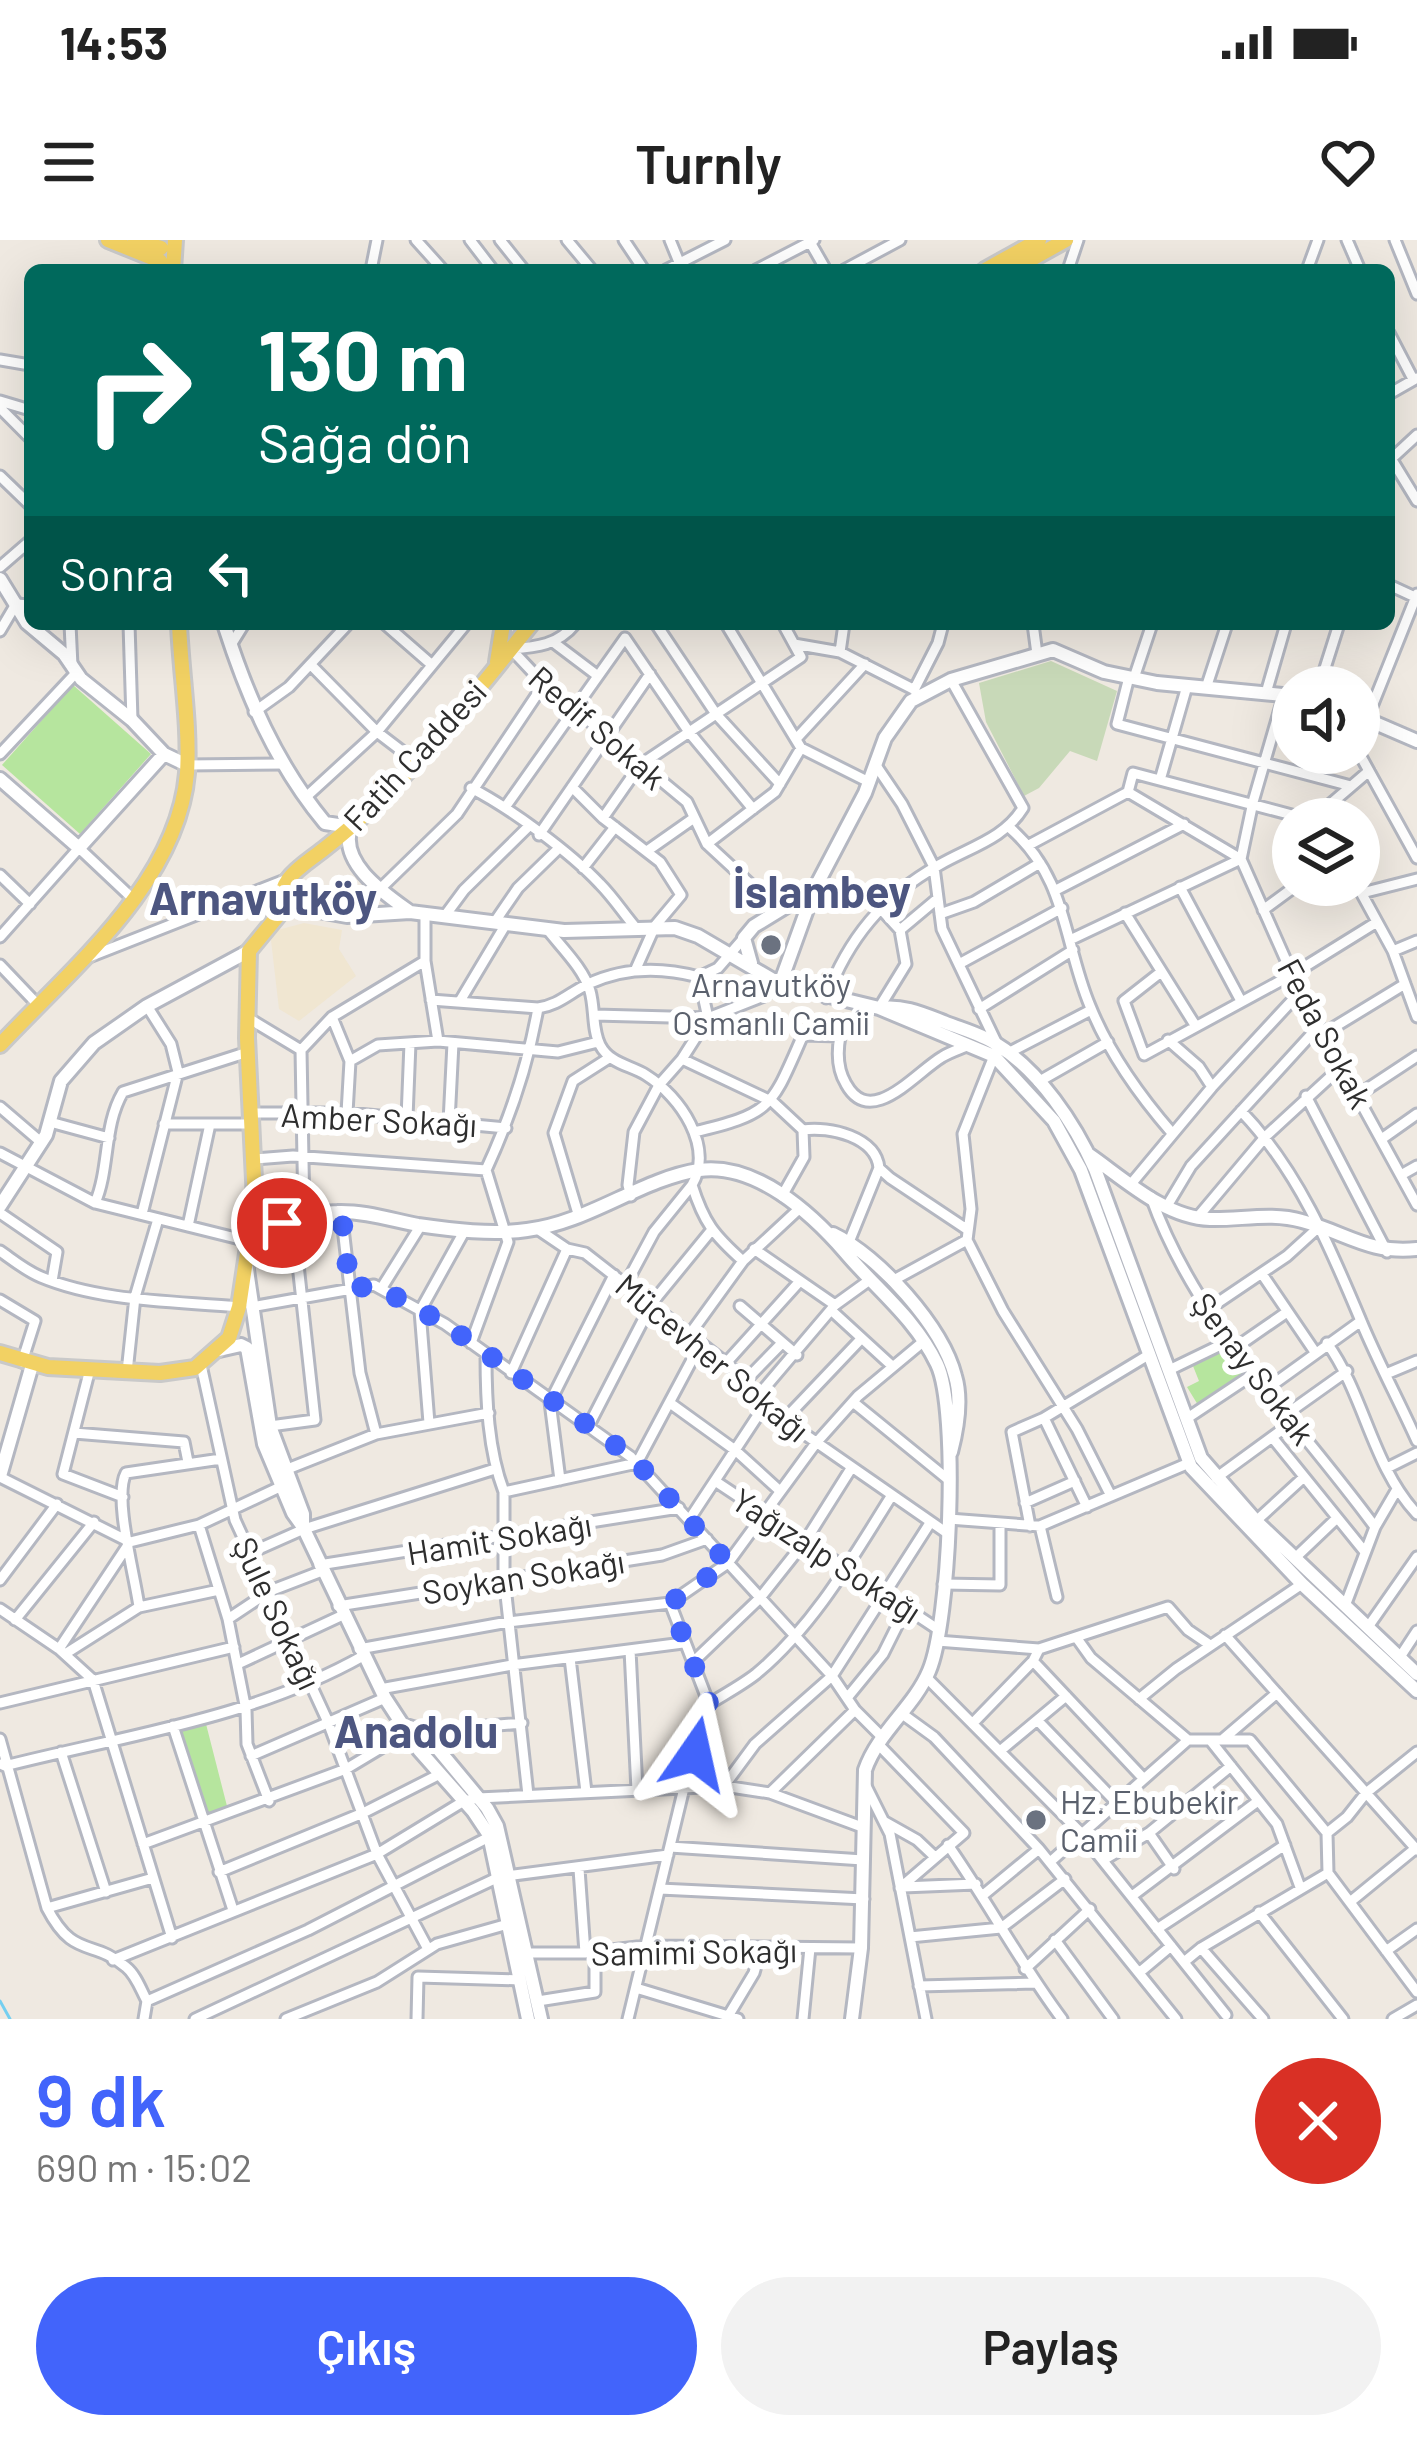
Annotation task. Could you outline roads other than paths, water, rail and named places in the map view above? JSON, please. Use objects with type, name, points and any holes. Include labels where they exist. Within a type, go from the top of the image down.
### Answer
[{"type":"main road","points":[[107,240],[166,255]]},
{"type":"main road","points":[[135,240],[166,255]]},
{"type":"main road","points":[[1011,255],[1039,240]]},
{"type":"main road","points":[[1011,255],[1066,240]]},
{"type":"main road","points":[[0,579],[23,604]]},
{"type":"main road","points":[[34,630],[164,754],[187,765]]},
{"type":"main road","points":[[0,1045],[88,957],[160,856],[174,823],[187,765],[178,630]]},
{"type":"main road","points":[[226,630],[254,712],[306,797],[325,823],[351,827],[349,848],[382,892],[417,913]]},
{"type":"main road","points":[[496,667],[502,630]]},
{"type":"main road","points":[[511,649],[518,630]]},
{"type":"main road","name":"Fatih Caddesi","points":[[285,880],[351,827],[415,761],[526,630]]},
{"type":"main road","points":[[780,984],[814,890],[885,738],[913,695],[1053,650],[1104,672],[1132,678],[1272,694]]},
{"type":"main road","points":[[1380,725],[1417,741]]},
{"type":"main road","points":[[0,779],[79,848],[164,754]]},
{"type":"main road","points":[[281,912],[279,896],[285,880]]},
{"type":"main road","points":[[754,968],[743,947],[744,938],[814,890]]},
{"type":"main road","points":[[376,915],[385,904],[382,892]]},
{"type":"main road","points":[[0,1210],[42,1143],[61,1081],[94,1043],[147,1006],[249,951],[281,912],[302,908],[376,915],[417,913],[547,929],[655,926],[686,931],[780,984],[876,1008],[969,1046],[1000,1051],[1070,1147],[1189,1463],[1302,1584],[1417,1691]]},
{"type":"main road","points":[[249,951],[248,1052],[255,1160],[245,1307],[270,1426],[304,1528]]},
{"type":"main road","points":[[876,1008],[905,1008],[1000,1051],[1037,1082],[1088,1154],[1195,1446],[1216,1478],[1256,1521],[1417,1674]]},
{"type":"main road","points":[[1088,1154],[1166,1206],[1197,1218],[1282,1217],[1387,1252],[1417,1249]]},
{"type":"main road","points":[[248,1241],[304,1215],[341,1211],[465,1230],[536,1228],[701,1170],[736,1174],[800,1208],[832,1234],[904,1312],[946,1388],[948,1526],[938,1635],[926,1677],[866,1764],[862,1948],[852,2019]]},
{"type":"main road","points":[[246,1262],[266,1241],[341,1211]]},
{"type":"main road","points":[[252,1216],[259,1228],[268,1230]]},
{"type":"main road","points":[[832,1234],[849,1242],[892,1281],[925,1320],[953,1370],[957,1417],[950,1455]]},
{"type":"main road","points":[[0,1353],[27,1364],[127,1372],[188,1371],[219,1350],[245,1307]]},
{"type":"main road","points":[[219,1350],[247,1348],[260,1429],[282,1486],[382,1694],[440,1774],[497,1826],[508,1924],[528,2019]]},
{"type":"main road","points":[[0,1476],[27,1364]]},
{"type":"main road","points":[[404,1729],[422,1731],[471,1800],[489,1837],[527,1953],[541,2019]]},
{"type":"street","points":[[416,240],[438,264]]},
{"type":"street","points":[[470,240],[488,264]]},
{"type":"street","points":[[500,240],[519,264]]},
{"type":"street","points":[[568,240],[587,264]]},
{"type":"street","points":[[670,240],[679,262]]},
{"type":"street","points":[[676,264],[725,240]]},
{"type":"street","points":[[855,264],[900,240]]},
{"type":"street","points":[[1395,240],[1417,294]]},
{"type":"street","points":[[768,264],[812,241]]},
{"type":"street","points":[[1395,343],[1415,378]]},
{"type":"street","points":[[0,404],[24,432]]},
{"type":"street","points":[[1395,467],[1417,501]]},
{"type":"street","points":[[0,476],[24,500]]},
{"type":"street","points":[[0,567],[24,546]]},
{"type":"street","points":[[1380,679],[1416,596]]},
{"type":"street","points":[[0,632],[23,604]]},
{"type":"street","points":[[0,754],[74,669],[71,630]]},
{"type":"street","points":[[130,630],[132,720]]},
{"type":"street","points":[[230,645],[240,630]]},
{"type":"street","points":[[254,712],[312,666],[343,630]]},
{"type":"street","points":[[393,630],[432,665]]},
{"type":"street","points":[[306,797],[377,732],[461,630]]},
{"type":"street","points":[[511,649],[553,642],[570,630]]},
{"type":"street","points":[[660,630],[716,714],[780,784]]},
{"type":"street","points":[[730,630],[798,744],[868,782]]},
{"type":"street","points":[[603,818],[640,765],[801,657],[786,630]]},
{"type":"street","points":[[840,652],[843,630]]},
{"type":"street","points":[[794,644],[840,652],[913,695],[941,630]]},
{"type":"street","points":[[1032,630],[1037,654]]},
{"type":"street","points":[[1150,630],[1117,724],[1351,786]]},
{"type":"street","points":[[1206,688],[1224,630]]},
{"type":"street","points":[[1266,693],[1284,630]]},
{"type":"street","points":[[1326,666],[1337,630]]},
{"type":"street","points":[[506,806],[625,638],[689,732],[753,809]]},
{"type":"street","points":[[553,642],[598,676]]},
{"type":"street","name":"Redif Sokak","points":[[511,649],[544,684],[687,802],[707,844],[760,893],[775,914]]},
{"type":"street","points":[[707,844],[780,784],[798,744],[865,664]]},
{"type":"street","points":[[312,666],[377,732],[415,761]]},
{"type":"street","points":[[539,836],[650,674]]},
{"type":"street","points":[[826,998],[839,963],[879,907],[934,867],[1010,828],[1023,808],[951,680]]},
{"type":"street","points":[[382,892],[457,814],[544,684]]},
{"type":"street","points":[[1160,780],[1187,686]]},
{"type":"street","points":[[1241,859],[1252,802],[1272,740]]},
{"type":"street","points":[[187,765],[284,764]]},
{"type":"street","points":[[875,764],[934,867],[942,928],[1000,1051]]},
{"type":"street","points":[[1029,845],[1128,792],[1133,773],[1272,808]]},
{"type":"street","points":[[1336,798],[1365,774]]},
{"type":"street","points":[[1371,774],[1417,858]]},
{"type":"street","points":[[572,787],[603,818],[647,850],[673,878],[681,895],[655,926],[635,971]]},
{"type":"street","points":[[471,788],[506,806],[583,868],[636,928]]},
{"type":"street","points":[[1128,792],[1241,859]]},
{"type":"street","points":[[647,850],[694,818]]},
{"type":"street","points":[[1056,890],[1185,824]]},
{"type":"street","points":[[444,917],[464,890],[529,826]]},
{"type":"street","points":[[583,868],[615,827]]},
{"type":"street","points":[[1010,828],[1029,845],[1056,890],[1091,1010],[1108,1042],[1134,1087],[1172,1132]]},
{"type":"street","points":[[0,937],[79,848],[132,898]]},
{"type":"street","points":[[460,1001],[518,888],[557,849]]},
{"type":"street","points":[[979,1010],[1125,913],[1241,859]]},
{"type":"street","name":"Feda Sokak","points":[[1241,859],[1300,992],[1417,1205]]},
{"type":"street","points":[[940,914],[974,902],[1040,863]]},
{"type":"street","points":[[0,875],[30,904]]},
{"type":"street","points":[[1380,885],[1417,879]]},
{"type":"street","name":"Fatih Caddesi","points":[[88,957],[285,880]]},
{"type":"street","points":[[1180,887],[1241,1001]]},
{"type":"street","points":[[900,930],[937,899]]},
{"type":"street","points":[[1263,910],[1272,903]]},
{"type":"street","points":[[1368,906],[1393,951],[1416,1014]]},
{"type":"street","points":[[694,1132],[752,1118],[773,1102],[802,1035],[840,1036],[876,1008],[906,964],[900,930],[879,907]]},
{"type":"street","points":[[959,964],[1062,908]]},
{"type":"street","points":[[417,913],[438,1041]]},
{"type":"street","points":[[1125,913],[1195,1024]]},
{"type":"street","points":[[1161,972],[1124,1001],[1144,1054],[1293,974],[1377,922]]},
{"type":"street","points":[[547,929],[588,984],[598,1042],[609,1058],[659,1085],[694,1132],[701,1170],[654,1232],[626,1284]]},
{"type":"street","points":[[431,1000],[538,1009],[557,1005],[588,984],[635,971],[666,968],[699,977],[718,968],[744,938]]},
{"type":"street","points":[[1393,951],[1417,941]]},
{"type":"street","points":[[304,1215],[301,1050],[332,1017],[425,961]]},
{"type":"street","points":[[0,965],[39,1006]]},
{"type":"street","points":[[631,1196],[634,1132],[659,1085],[708,1018],[699,977]]},
{"type":"street","points":[[595,1015],[708,1018],[764,996],[780,984]]},
{"type":"street","points":[[1166,1206],[1191,1166],[1321,1030],[1405,984]]},
{"type":"street","points":[[1131,1184],[1300,992]]},
{"type":"street","points":[[142,1214],[178,1072],[171,1043],[147,1006]]},
{"type":"street","points":[[471,1343],[508,1242],[485,1170],[506,1127],[531,1049],[538,1009]]},
{"type":"street","points":[[892,1281],[967,1235],[971,1209],[963,1134],[1000,1051],[1091,1010]]},
{"type":"street","points":[[332,1017],[350,1060],[347,1113]]},
{"type":"street","points":[[248,1018],[301,1050]]},
{"type":"street","points":[[840,1036],[837,1052],[848,1088],[866,1102],[884,1101],[944,1056],[969,1046]]},
{"type":"street","points":[[1168,1040],[1199,1067],[1212,1087]]},
{"type":"street","points":[[350,1060],[378,1045],[438,1041],[558,1052],[598,1042]]},
{"type":"street","points":[[1037,1082],[1108,1042]]},
{"type":"street","points":[[407,1118],[410,1043]]},
{"type":"street","points":[[448,1122],[452,1043]]},
{"type":"street","points":[[95,1203],[123,1092],[248,1052]]},
{"type":"street","points":[[1358,1095],[1417,1056]]},
{"type":"street","points":[[579,1216],[554,1133],[573,1081],[609,1058]]},
{"type":"street","points":[[682,1058],[773,1102],[803,1130],[835,1131],[868,1146],[878,1157],[879,1168],[849,1242]]},
{"type":"street","points":[[1197,1218],[1266,1136],[1341,1067]]},
{"type":"street","points":[[1306,1096],[1387,1252]]},
{"type":"street","points":[[0,1107],[42,1143]]},
{"type":"street","points":[[1241,1111],[1266,1136],[1336,1255],[1417,1441]]},
{"type":"street","name":"Amber Sokağı","points":[[164,1124],[210,1124],[301,1112],[506,1127]]},
{"type":"street","points":[[1383,1138],[1417,1114]]},
{"type":"street","points":[[50,1122],[109,1138]]},
{"type":"street","points":[[188,1226],[210,1124]]},
{"type":"street","points":[[782,1196],[804,1157],[803,1130]]},
{"type":"street","points":[[0,1153],[95,1203],[248,1241]]},
{"type":"street","points":[[255,1160],[303,1157],[485,1170]]},
{"type":"street","points":[[1401,1175],[1417,1166]]},
{"type":"street","points":[[879,1168],[967,1235],[1032,1363],[1061,1404],[1111,1496]]},
{"type":"street","points":[[692,1185],[710,1232],[743,1261]]},
{"type":"street","name":"Şenay Sokak","points":[[1151,1197],[1170,1247],[1207,1310],[1375,1527]]},
{"type":"street","points":[[690,1334],[743,1261],[800,1208]]},
{"type":"street","points":[[0,1210],[58,1252],[52,1280]]},
{"type":"street","points":[[341,1211],[360,1373],[376,1434]]},
{"type":"street","points":[[127,1372],[135,1297],[158,1219]]},
{"type":"street","points":[[381,1288],[421,1225]]},
{"type":"street","points":[[1207,1310],[1262,1274],[1320,1226]]},
{"type":"street","points":[[270,1426],[314,1420],[294,1228]]},
{"type":"street","name":"Mücevher Sokağı","points":[[536,1228],[567,1249],[585,1253],[652,1304],[746,1380],[784,1420],[930,1523],[948,1526]]},
{"type":"street","points":[[429,1424],[420,1310],[465,1230]]},
{"type":"street","points":[[588,1427],[652,1304],[710,1232]]},
{"type":"street","points":[[511,1373],[567,1249]]},
{"type":"street","points":[[754,1249],[833,1307],[891,1365]]},
{"type":"street","points":[[0,1252],[52,1280],[135,1297],[245,1307],[374,1285],[471,1343],[638,1463],[832,1676],[880,1741],[964,1833],[900,1888]]},
{"type":"street","points":[[1262,1274],[1315,1352]]},
{"type":"street","points":[[560,1480],[550,1402],[614,1275]]},
{"type":"street","points":[[689,1520],[761,1401],[833,1307],[871,1279]]},
{"type":"street","points":[[726,1363],[800,1281]]},
{"type":"street","points":[[0,1300],[35,1321],[27,1364]]},
{"type":"street","points":[[740,1306],[796,1355]]},
{"type":"street","points":[[1169,1370],[1232,1344],[1287,1312]]},
{"type":"street","points":[[1268,1388],[1361,1321]]},
{"type":"street","points":[[784,1420],[861,1339]]},
{"type":"street","points":[[2,1765],[245,1710],[312,1685],[361,1652],[508,1622],[670,1603],[728,1563],[816,1443],[891,1365],[924,1341]]},
{"type":"street","points":[[504,1492],[638,1463],[701,1343]]},
{"type":"street","points":[[746,1380],[782,1343]]},
{"type":"street","points":[[1327,1343],[1347,1371],[1396,1491],[1417,1514]]},
{"type":"street","points":[[1057,1597],[1025,1503],[1012,1432],[1150,1354]]},
{"type":"street","points":[[486,1355],[495,1468],[504,1492],[504,1577],[528,1795]]},
{"type":"street","points":[[1386,1374],[1417,1360]]},
{"type":"street","name":"Şule Sokağı","points":[[201,1365],[233,1509],[328,1722],[377,1854],[428,1949]]},
{"type":"street","points":[[90,1369],[63,1474],[122,1497]]},
{"type":"street","points":[[1216,1478],[1272,1437],[1347,1371]]},
{"type":"street","points":[[1186,1419],[1255,1373]]},
{"type":"street","points":[[853,1402],[950,1481]]},
{"type":"street","points":[[670,1403],[781,1491]]},
{"type":"street","points":[[285,1470],[376,1434],[489,1413]]},
{"type":"street","points":[[1044,1418],[1087,1507]]},
{"type":"street","points":[[74,1432],[184,1442],[188,1462]]},
{"type":"street","points":[[1272,1437],[1365,1552]]},
{"type":"street","points":[[1387,1468],[1417,1453]]},
{"type":"street","points":[[139,1606],[122,1497],[126,1473],[221,1459]]},
{"type":"street","points":[[948,1526],[1035,1526],[1189,1463]]},
{"type":"street","points":[[692,1663],[760,1598],[806,1540],[852,1467]]},
{"type":"street","points":[[252,1552],[304,1528],[495,1468]]},
{"type":"street","points":[[0,1476],[130,1542],[199,1525],[282,1486]]},
{"type":"street","points":[[1256,1521],[1304,1478]]},
{"type":"street","name":"Yağızalp Sokağı","points":[[715,1481],[907,1606],[938,1635]]},
{"type":"street","points":[[1025,1503],[1075,1481]]},
{"type":"street","points":[[1345,1606],[1375,1527],[1396,1491]]},
{"type":"street","points":[[709,1704],[756,1675],[794,1636],[846,1569],[892,1495]]},
{"type":"street","points":[[0,1580],[4,1565],[57,1504]]},
{"type":"street","name":"Hamit Sokağı","points":[[228,1618],[270,1591],[320,1568],[679,1508]]},
{"type":"street","points":[[1295,1558],[1337,1518]]},
{"type":"street","points":[[15,1620],[94,1522]]},
{"type":"street","points":[[724,1786],[755,1744],[832,1676],[930,1523]]},
{"type":"street","points":[[943,1584],[1000,1586],[1000,1523]]},
{"type":"street","points":[[199,1525],[228,1618],[251,1756],[269,1801]]},
{"type":"street","name":"Soykan Sokağı","points":[[238,1664],[292,1642],[341,1611],[504,1577],[662,1556],[707,1539]]},
{"type":"street","points":[[62,1652],[130,1542]]},
{"type":"street","points":[[1368,1627],[1417,1557]]},
{"type":"street","points":[[1139,1699],[1302,1584]]},
{"type":"street","points":[[62,1652],[139,1606],[219,1590]]},
{"type":"street","points":[[628,2019],[709,1704],[670,1603]]},
{"type":"street","points":[[847,1698],[883,1654],[907,1606]]},
{"type":"street","points":[[938,1635],[1039,1649],[1168,1607],[1188,1630],[1210,1645]]},
{"type":"street","points":[[0,1609],[93,1680],[172,1938]]},
{"type":"street","points":[[1400,1657],[1417,1631]]},
{"type":"street","points":[[1225,1635],[1416,1849],[1350,1902]]},
{"type":"street","points":[[1076,1637],[1091,1658],[1188,1740],[1250,1739],[1327,1833],[1328,1873],[1417,1992]]},
{"type":"street","points":[[251,1756],[382,1694],[512,1665],[683,1643]]},
{"type":"street","points":[[0,1703],[234,1647]]},
{"type":"street","points":[[973,1723],[1034,1661],[1039,1649]]},
{"type":"street","points":[[630,1650],[637,1790]]},
{"type":"street","points":[[570,1658],[586,1792]]},
{"type":"street","points":[[1034,1661],[1144,1779]]},
{"type":"street","points":[[926,1677],[1080,1832],[1223,2017],[1248,2002]]},
{"type":"street","points":[[1216,1740],[1277,1693]]},
{"type":"street","points":[[1000,1751],[1066,1696]]},
{"type":"street","points":[[770,1792],[855,1710]]},
{"type":"street","points":[[901,1713],[934,1737],[1039,1849],[1176,2019]]},
{"type":"street","points":[[1038,1721],[1115,1801]]},
{"type":"street","points":[[422,1731],[522,1723]]},
{"type":"street","points":[[173,1726],[232,1910]]},
{"type":"street","points":[[143,1844],[346,1769],[404,1729]]},
{"type":"street","points":[[0,1739],[2,1765],[47,1908],[69,1940],[126,1967],[147,2002],[144,2019]]},
{"type":"street","points":[[1050,1862],[1188,1740]]},
{"type":"street","points":[[1216,1740],[1276,1824],[1300,1887]]},
{"type":"street","points":[[62,1752],[106,1892]]},
{"type":"street","points":[[1327,1833],[1348,1817],[1366,1793],[1417,1752]]},
{"type":"street","points":[[1103,1860],[1149,1833],[1231,1766]]},
{"type":"street","points":[[219,1872],[363,1813],[440,1774]]},
{"type":"street","points":[[864,1782],[884,1822],[924,2017]]},
{"type":"street","points":[[113,1960],[377,1854],[471,1800],[724,1786],[770,1792],[862,1827]]},
{"type":"street","points":[[1132,1897],[1258,1801]]},
{"type":"street","points":[[884,1822],[916,1840],[934,1857]]},
{"type":"street","points":[[1149,1833],[1174,1868]]},
{"type":"street","points":[[147,2002],[308,1930],[489,1837]]},
{"type":"street","points":[[948,1845],[1024,1969],[1062,2019]]},
{"type":"street","points":[[1157,1929],[1285,1845]]},
{"type":"street","points":[[982,1896],[1039,1849]]},
{"type":"street","points":[[195,2019],[504,1876],[579,1869],[669,1851],[863,1860]]},
{"type":"street","points":[[538,2001],[595,1992],[579,1869]]},
{"type":"street","points":[[1184,1962],[1328,1873]]},
{"type":"street","points":[[47,1908],[153,1878]]},
{"type":"street","points":[[910,1937],[1001,1928],[1065,1879]]},
{"type":"street","points":[[900,1888],[976,1884]]},
{"type":"street","points":[[659,1889],[863,1899]]},
{"type":"street","points":[[1024,1969],[1090,1909]]},
{"type":"street","points":[[1259,1912],[1343,2019]]},
{"type":"street","points":[[286,2019],[377,1982],[428,1949],[508,1924]]},
{"type":"street","points":[[1386,1951],[1417,1929]]},
{"type":"street","points":[[1055,1940],[1114,2019]]},
{"type":"street","name":"Samimi Sokağı","points":[[527,1953],[590,1953],[646,1946],[862,1948]]},
{"type":"street","points":[[1140,1972],[1171,1946]]},
{"type":"street","points":[[635,1988],[731,2018],[761,1948]]},
{"type":"street","points":[[803,2019],[810,1948]]},
{"type":"street","points":[[1201,1948],[1263,2019]]},
{"type":"street","points":[[407,1963],[418,1977],[417,2019]]},
{"type":"street","points":[[418,1977],[522,1980]]},
{"type":"street","points":[[919,1986],[1035,1983]]},
{"type":"street","points":[[1393,2019],[1417,2005]]},
{"type":"waterway","points":[[0,2001],[10,2019]]},
{"type":"place","name":"Arnavutköy Osmanlı Camii","points":[[771,945]]},
{"type":"place","name":"Hz. Ebubekir Camii","points":[[1036,1820]]},
{"type":"district","name":"İslambey","points":[[822,890]]},
{"type":"district","name":"Arnavutköy","points":[[263,897]]},
{"type":"district","name":"Anadolu","points":[[416,1730]]}]
